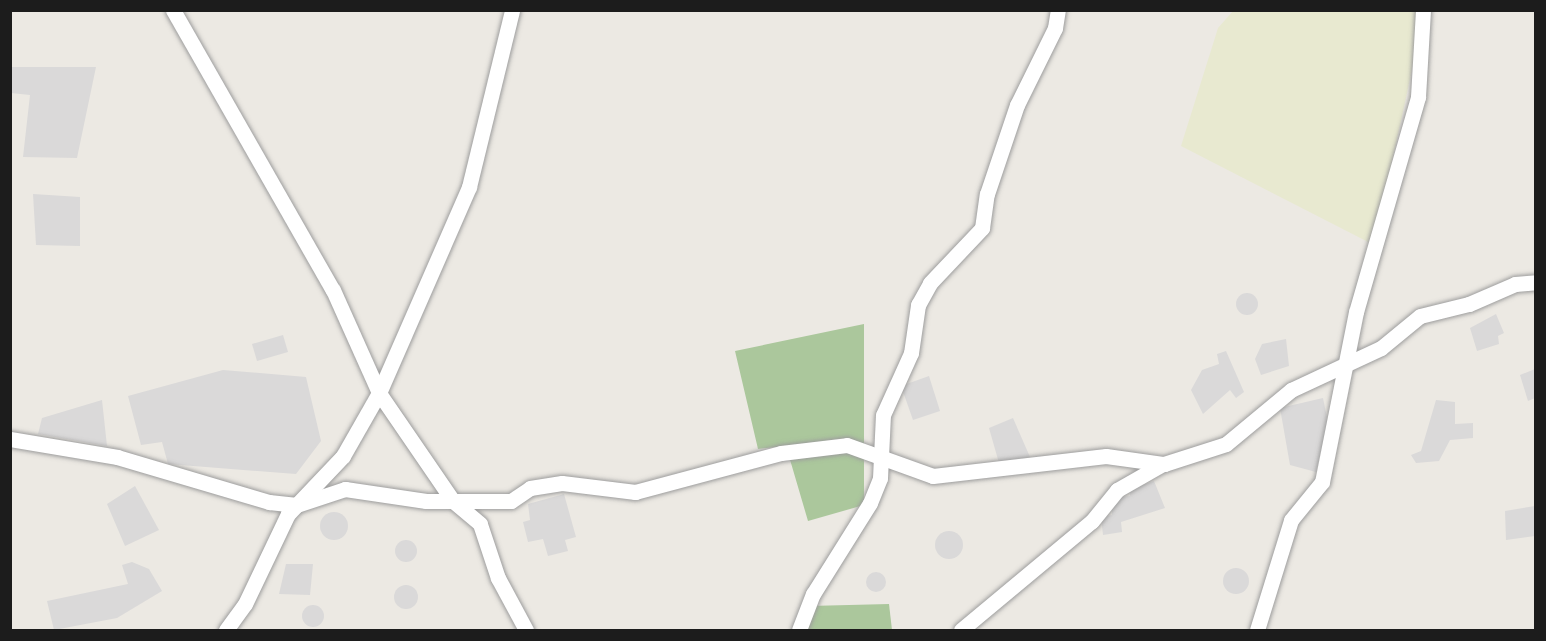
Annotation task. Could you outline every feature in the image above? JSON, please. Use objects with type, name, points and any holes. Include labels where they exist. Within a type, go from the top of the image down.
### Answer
[{"type":"street","points":[[173,10],[333,290],[379,393],[453,501],[480,524],[498,578],[526,630]]},
{"type":"street","points":[[226,630],[297,505],[343,456],[379,393],[469,187],[512,10]]},
{"type":"street","points":[[799,630],[813,594],[870,503],[881,459],[883,416],[911,353],[918,305],[930,283],[982,228],[987,194],[1017,105],[1055,28],[1058,10]]},
{"type":"street","points":[[1257,630],[1291,520],[1322,482],[1356,312],[1418,97],[1423,10]]},
{"type":"street","points":[[961,630],[1092,521],[1117,490],[1164,464],[1226,444],[1291,390],[1381,348],[1420,316],[1469,304],[1515,284],[1536,282]]},
{"type":"street","points":[[10,439],[117,457],[297,505],[345,489],[453,501],[511,501],[530,488],[562,483],[635,492],[781,453],[847,445],[933,476],[1106,456],[1164,464]]},
{"type":"shaded area","points":[[11,67],[96,67],[77,158],[23,157],[30,95],[11,93]]},
{"type":"shaded area","points":[[33,194],[80,197],[80,246],[36,245]]},
{"type":"shaded area","points":[[1247,293],[1255,296],[1258,304],[1255,312],[1247,315],[1239,312],[1236,304],[1239,296]]},
{"type":"shaded area","points":[[1496,314],[1504,333],[1498,336],[1499,344],[1477,351],[1470,328]]},
{"type":"shaded area","points":[[283,335],[288,352],[257,361],[252,344]]},
{"type":"shaded area","points":[[1286,339],[1289,366],[1261,375],[1255,359],[1262,344]]},
{"type":"shaded area","points":[[1226,351],[1244,392],[1236,398],[1230,390],[1203,414],[1191,390],[1202,370],[1219,364],[1217,354]]},
{"type":"shaded area","points":[[1535,369],[1535,398],[1528,401],[1520,375]]},
{"type":"shaded area","points":[[223,370],[306,377],[321,441],[296,474],[168,464],[162,442],[141,445],[128,396]]},
{"type":"shaded area","points":[[929,376],[940,411],[913,420],[901,386]]},
{"type":"shaded area","points":[[1323,398],[1328,422],[1316,472],[1290,465],[1280,408]]},
{"type":"shaded area","points":[[102,400],[107,446],[38,434],[42,418]]},
{"type":"shaded area","points":[[1436,400],[1455,402],[1455,424],[1473,423],[1473,438],[1450,440],[1439,461],[1416,463],[1411,455],[1421,451]]},
{"type":"shaded area","points":[[1013,418],[1030,457],[999,463],[989,428]]},
{"type":"shaded area","points":[[1154,481],[1165,508],[1121,522],[1122,532],[1103,535],[1101,517],[1112,515],[1112,498],[1130,496],[1130,490]]},
{"type":"shaded area","points":[[135,486],[159,530],[125,546],[107,504]]},
{"type":"shaded area","points":[[564,494],[576,537],[565,540],[568,551],[548,556],[543,539],[528,542],[523,522],[530,520],[528,504]]},
{"type":"shaded area","points":[[1535,506],[1535,536],[1506,540],[1505,511]]},
{"type":"shaded area","points":[[334,512],[344,516],[348,526],[344,536],[334,540],[324,536],[320,526],[324,516]]},
{"type":"shaded area","points":[[949,531],[959,535],[963,545],[959,555],[949,559],[939,555],[935,545],[939,535]]},
{"type":"shaded area","points":[[406,540],[414,543],[417,551],[414,559],[406,562],[398,559],[395,551],[398,543]]},
{"type":"shaded area","points":[[132,562],[149,569],[162,591],[117,618],[54,630],[47,601],[128,584],[122,565]]},
{"type":"shaded area","points":[[286,564],[313,564],[310,595],[279,594]]},
{"type":"shaded area","points":[[1236,568],[1245,572],[1249,581],[1245,590],[1236,594],[1227,590],[1223,581],[1227,572]]},
{"type":"shaded area","points":[[876,572],[883,575],[886,582],[883,589],[876,592],[869,589],[866,582],[869,575]]},
{"type":"shaded area","points":[[406,585],[415,588],[418,597],[415,606],[406,609],[397,606],[394,597],[397,588]]},
{"type":"shaded area","points":[[313,605],[321,608],[324,616],[321,624],[313,627],[305,624],[302,616],[305,608]]},
{"type":"green space","points":[[1233,11],[1416,11],[1420,33],[1374,245],[1181,146],[1218,28]]},
{"type":"green space","points":[[864,324],[864,505],[808,521],[786,446],[758,449],[735,351]]},
{"type":"green space","points":[[889,604],[892,630],[799,630],[809,606]]}]
